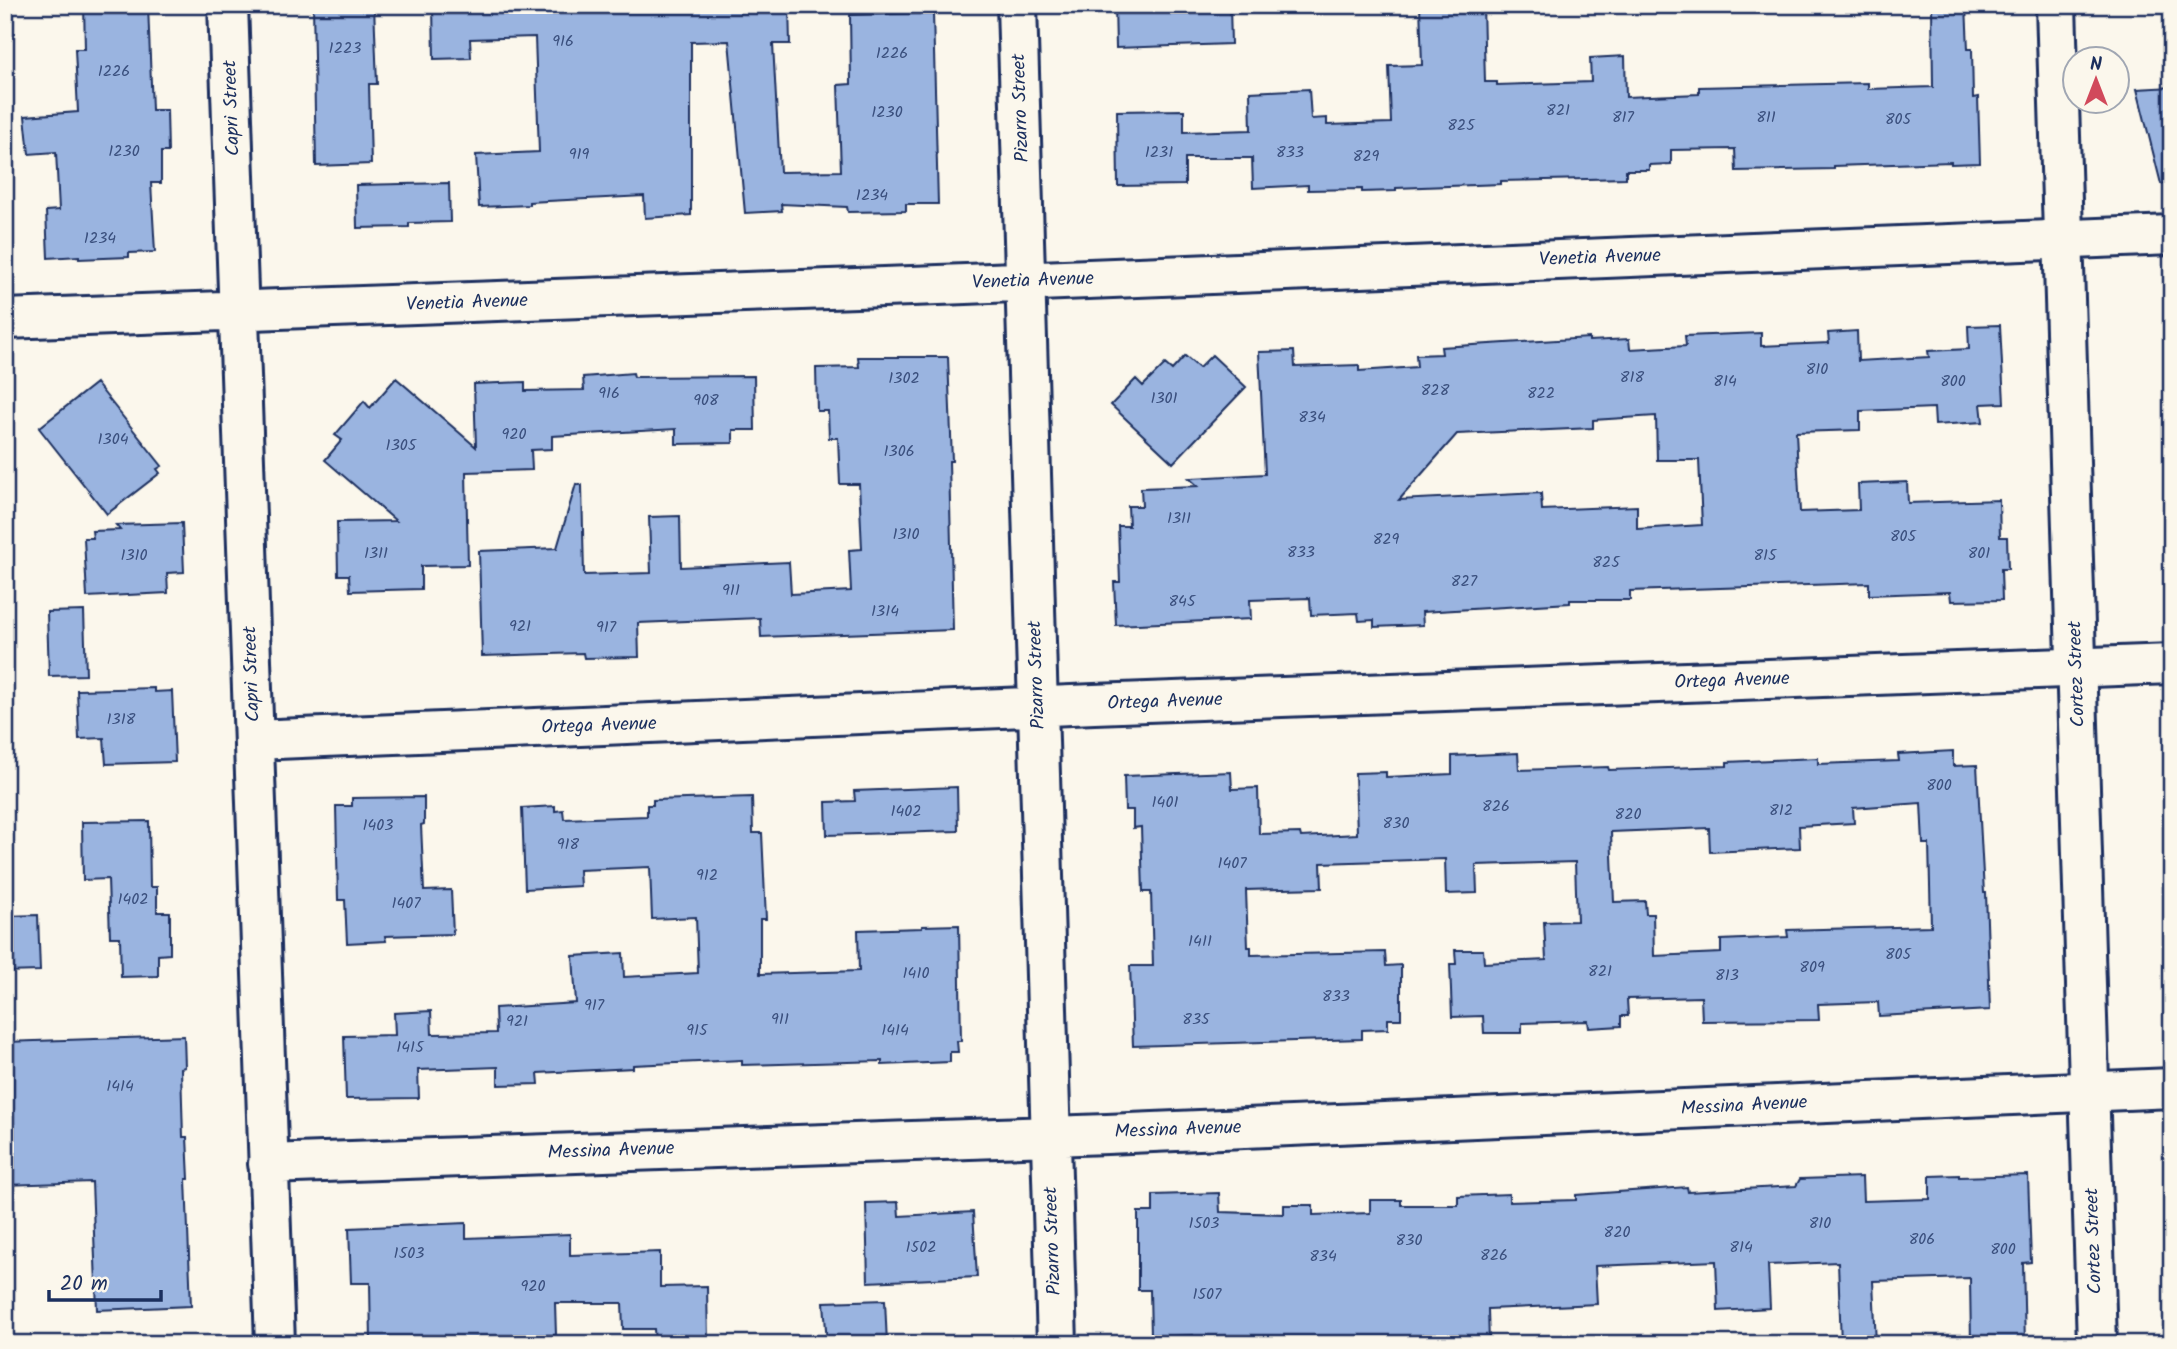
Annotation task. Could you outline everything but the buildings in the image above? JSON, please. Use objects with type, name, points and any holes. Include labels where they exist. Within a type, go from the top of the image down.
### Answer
[{"type":"street","name":"Capri Street","points":[[228,5],[275,1344]]},
{"type":"street","name":"Pizarro Street","points":[[1017,5],[1057,1344]]},
{"type":"street","name":"Cortez Street","points":[[2056,5],[2097,1344]]},
{"type":"street","name":"Venetia Avenue","points":[[5,319],[2172,235]]},
{"type":"street","name":"Ortega Avenue","points":[[254,740],[2172,664]]},
{"type":"street","name":"Messina Avenue","points":[[268,1164],[1050,1135],[2172,1088]]}]
